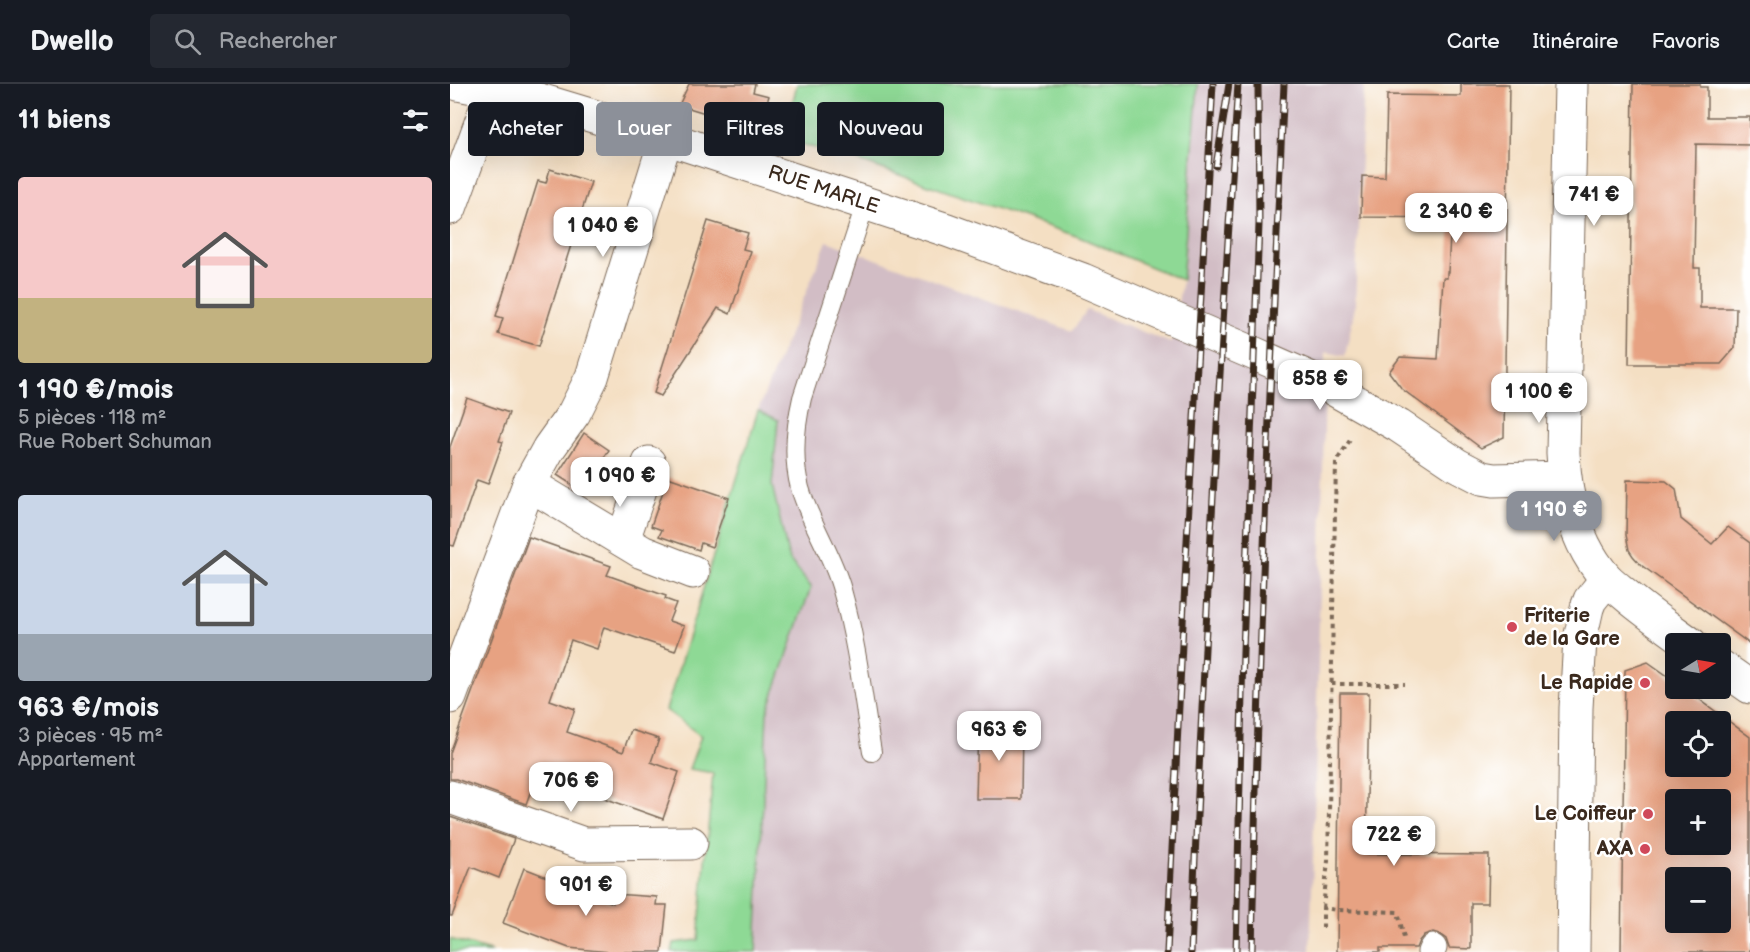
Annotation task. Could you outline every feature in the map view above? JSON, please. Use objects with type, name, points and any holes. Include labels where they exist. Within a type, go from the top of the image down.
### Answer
[{"type":"street","name":"RUE MARLE","points":[[458,84],[540,100],[596,117]]},
{"type":"street","points":[[1571,84],[1564,478],[1578,534],[1591,559],[1607,579],[1675,633]]},
{"type":"street","points":[[450,208],[493,90]]},
{"type":"street","name":"RUE MARLE","points":[[692,146],[948,230],[1083,280],[1330,387],[1482,478],[1494,480],[1564,478]]},
{"type":"street","points":[[450,697],[529,484],[544,455],[574,413],[592,377],[660,156]]},
{"type":"street","points":[[623,540],[649,463]]},
{"type":"street","points":[[529,484],[642,552],[693,572]]},
{"type":"street","points":[[1574,952],[1576,708],[1580,639],[1590,600],[1607,579]]},
{"type":"street","points":[[1731,674],[1750,687]]},
{"type":"street","points":[[450,797],[584,844],[691,843]]},
{"type":"lane","points":[[866,202],[802,398],[795,442],[800,489],[842,588],[854,635],[872,752]]},
{"type":"path","points":[[1323,928],[1328,861],[1336,462],[1370,409]]},
{"type":"path","points":[[1331,684],[1405,684]]},
{"type":"path","points":[[1323,908],[1398,912],[1404,940],[1425,949]]},
{"type":"shaded area","points":[[1198,84],[1364,84],[1355,307],[1345,356],[1326,352],[1310,952],[756,952],[767,713],[811,587],[789,559],[772,485],[777,420],[758,410],[827,241],[1072,331],[1087,310],[1171,343],[1182,280]]},
{"type":"green space","points":[[797,84],[1198,84],[1182,280],[1079,237],[842,156],[944,156],[944,102],[817,102],[817,149],[805,145],[805,102],[793,102]]},
{"type":"green space","points":[[758,410],[778,420],[772,485],[789,559],[811,587],[767,713],[756,952],[672,952],[674,943],[698,940],[713,773],[689,769],[701,736],[666,710]]},
{"type":"green space","points":[[450,939],[493,952],[450,952]]},
{"type":"building","points":[[689,84],[755,84],[753,92],[769,96],[767,102],[704,102],[704,113],[692,109],[692,102],[680,102]]},
{"type":"building","points":[[1461,84],[1509,84],[1504,437],[1481,448],[1402,389],[1389,372],[1400,357],[1438,359],[1443,278],[1447,278],[1448,272],[1451,218],[1361,217],[1362,176],[1385,177],[1387,95],[1461,96]]},
{"type":"building","points":[[1633,84],[1700,84],[1700,87],[1707,87],[1707,117],[1750,117],[1750,145],[1696,144],[1694,268],[1700,268],[1700,308],[1736,308],[1735,348],[1721,364],[1629,364]]},
{"type":"building","points":[[550,169],[591,182],[539,346],[498,334],[503,318],[496,316],[538,181],[546,183]]},
{"type":"building","points":[[708,221],[748,233],[743,249],[751,251],[730,314],[718,308],[661,396],[654,393]]},
{"type":"building","points":[[467,398],[509,413],[499,441],[503,442],[488,484],[477,480],[454,546],[450,545],[450,447]]},
{"type":"building","points":[[584,433],[609,450],[582,491],[557,475]]},
{"type":"building","points":[[668,477],[729,498],[712,547],[701,543],[699,550],[659,536],[662,530],[651,526]]},
{"type":"building","points":[[1627,480],[1666,481],[1676,489],[1681,519],[1712,544],[1728,527],[1750,543],[1750,644],[1641,565],[1633,556],[1629,550],[1626,535]]},
{"type":"building","points":[[529,537],[611,566],[607,575],[666,596],[665,599],[676,603],[669,621],[684,626],[675,651],[604,627],[597,649],[571,640],[550,700],[575,709],[567,732],[623,752],[631,730],[659,739],[651,762],[679,772],[663,819],[537,774],[526,804],[456,779],[450,779],[450,753]]},
{"type":"building","points":[[1648,662],[1665,674],[1665,699],[1699,699],[1715,711],[1665,711],[1665,777],[1731,777],[1731,723],[1750,737],[1750,952],[1621,952],[1625,670]]},
{"type":"building","points":[[1340,693],[1369,693],[1366,854],[1489,855],[1488,903],[1471,903],[1471,949],[1449,948],[1446,939],[1433,932],[1424,935],[1416,948],[1380,948],[1380,952],[1337,952]]},
{"type":"building","points":[[978,724],[1022,725],[1021,799],[976,799]]},
{"type":"building","points":[[450,817],[514,839],[499,878],[471,867],[452,916],[450,916]]},
{"type":"building","points":[[524,868],[613,903],[614,894],[657,897],[656,905],[667,905],[662,952],[609,952],[569,948],[503,923]]},
{"type":"railway","points":[[1167,952],[1213,84]]},
{"type":"railway","points":[[1216,166],[1229,84]]},
{"type":"railway","points":[[1191,952],[1212,518],[1238,84]]},
{"type":"railway","points":[[1236,952],[1243,651],[1259,224],[1258,84]]},
{"type":"railway","points":[[1252,952],[1265,518],[1284,84]]},
{"type":"place","name":"Friterie de la Gare","points":[[1512,627]]},
{"type":"place","name":"Le Rapide","points":[[1645,683]]},
{"type":"place","name":"Le Coiffeur","points":[[1648,814]]},
{"type":"place","name":"AXA","points":[[1645,849]]}]
